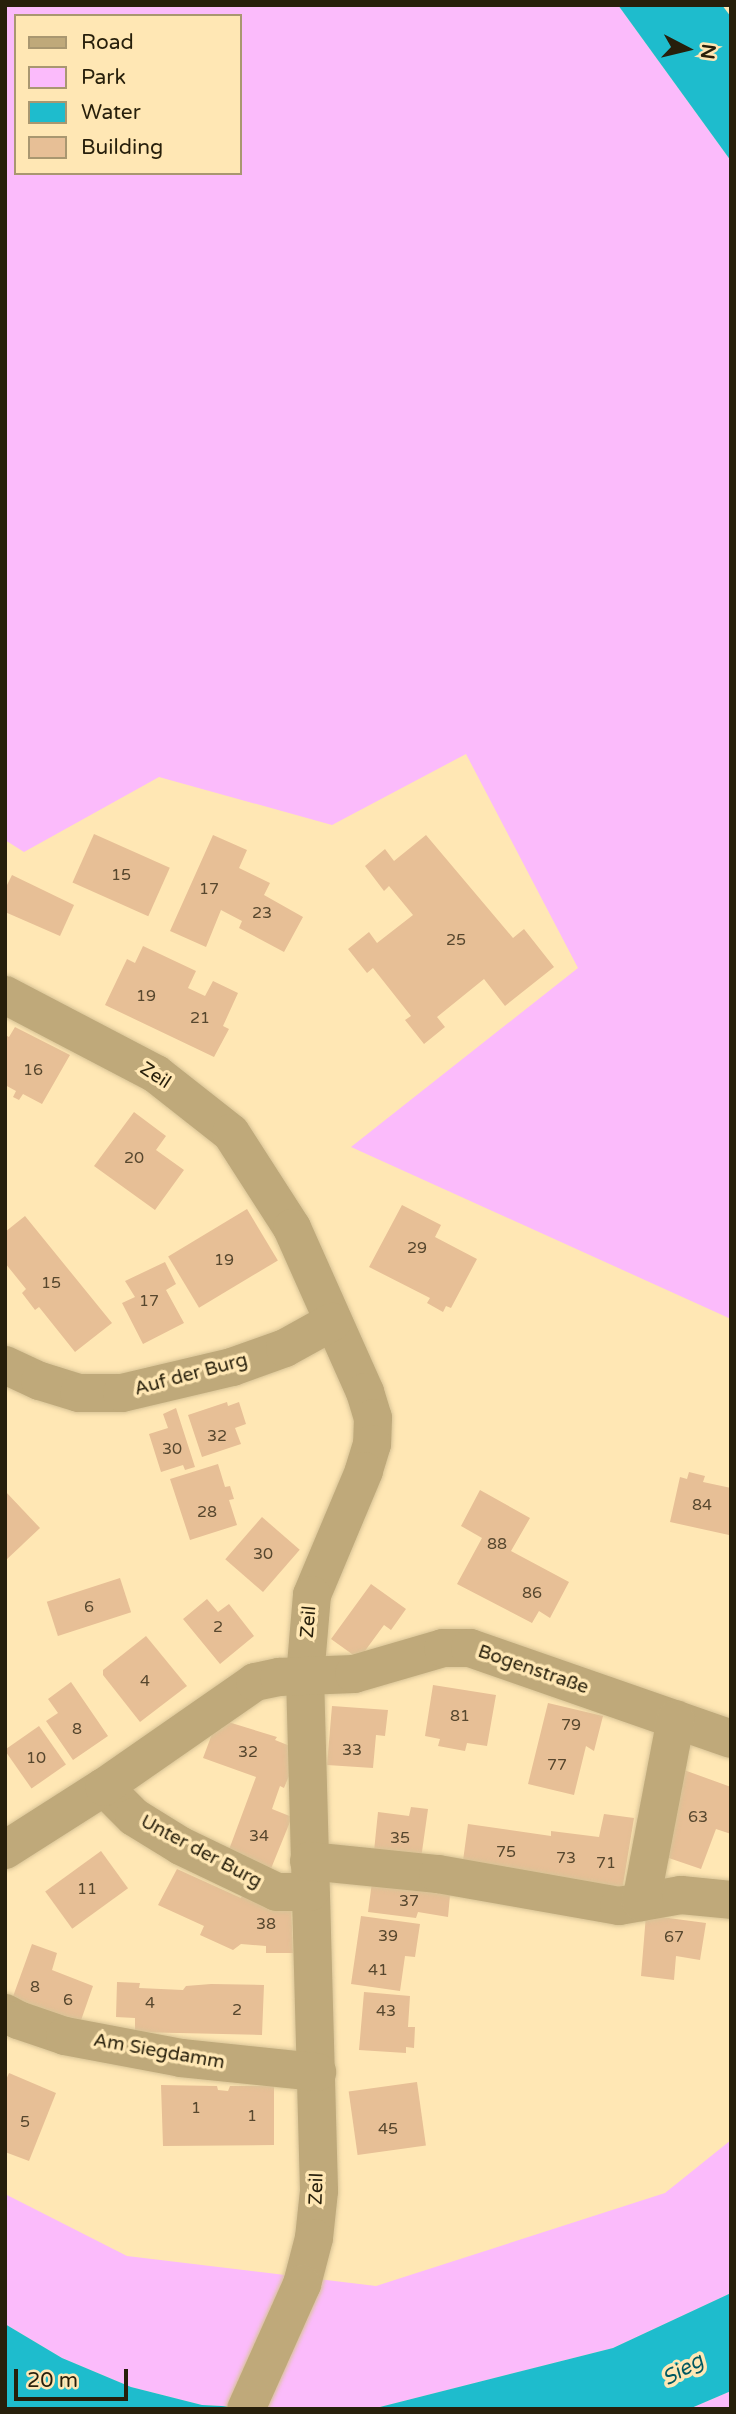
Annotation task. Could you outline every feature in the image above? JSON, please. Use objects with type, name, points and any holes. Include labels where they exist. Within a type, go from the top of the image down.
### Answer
[{"type":"street","name":"Zeil","points":[[5,996],[156,1074],[231,1133],[292,1228],[365,1392],[373,1418],[372,1444],[312,1595],[305,1676],[319,2191],[314,2238],[302,2284],[246,2409]]},
{"type":"street","name":"Auf der Burg","points":[[5,1365],[40,1381],[79,1394],[122,1393],[232,1367],[285,1348],[332,1322]]},
{"type":"street","name":"Bogenstraße","points":[[305,1676],[354,1674],[443,1648],[470,1648],[676,1719],[728,1729]]},
{"type":"street","points":[[5,1850],[104,1787],[255,1682],[305,1676]]},
{"type":"street","points":[[641,1902],[676,1719]]},
{"type":"street","name":"Unter der Burg","points":[[104,1787],[134,1817],[181,1846],[277,1892],[310,1876]]},
{"type":"street","points":[[310,1876],[438,1874],[619,1906],[681,1895],[731,1900]]},
{"type":"street","name":"Am Siegdamm","points":[[5,2013],[65,2036],[181,2058],[317,2072]]},
{"type":"green space","points":[[5,5],[618,5],[731,161],[731,1319],[351,1147],[578,968],[466,754],[332,825],[159,777],[24,852],[5,840]]},
{"type":"green space","points":[[731,2140],[731,2293],[613,2348],[372,2409],[282,2409],[202,2405],[131,2387],[62,2358],[5,2324],[5,2194],[127,2256],[376,2286],[665,2193]]},
{"type":"green space","points":[[731,2391],[731,2409],[689,2409]]},
{"type":"water","points":[[618,5],[722,5],[731,17],[731,161]]},
{"type":"water","name":"Sieg","points":[[731,2293],[731,2391],[689,2409],[372,2409],[613,2348]]},
{"type":"water","points":[[5,2324],[62,2358],[131,2387],[202,2405],[282,2409],[5,2409]]},
{"type":"building","points":[[94,834],[170,868],[148,916],[72,882]]},
{"type":"building","points":[[213,835],[247,850],[239,868],[270,883],[264,895],[303,917],[284,952],[239,928],[242,921],[221,910],[206,947],[170,931]]},
{"type":"building","points":[[426,835],[513,938],[524,929],[554,967],[505,1006],[484,979],[437,1017],[445,1027],[424,1044],[405,1020],[411,1016],[373,968],[367,973],[348,949],[369,932],[377,943],[413,915],[389,886],[384,891],[365,866],[385,849],[394,861]]},
{"type":"building","points":[[12,875],[74,905],[60,936],[5,912],[5,889]]},
{"type":"building","points":[[143,946],[196,971],[188,988],[205,996],[213,981],[238,993],[223,1026],[229,1029],[214,1057],[105,1005],[127,959],[135,963]]},
{"type":"building","points":[[15,1027],[70,1055],[42,1104],[23,1094],[19,1100],[13,1097],[16,1091],[5,1085],[5,1035],[9,1037]]},
{"type":"building","points":[[134,1112],[166,1136],[156,1150],[184,1170],[155,1210],[94,1166]]},
{"type":"building","points":[[402,1205],[441,1225],[435,1237],[477,1259],[451,1308],[446,1306],[443,1312],[427,1303],[430,1298],[369,1267]]},
{"type":"building","points":[[247,1209],[278,1260],[199,1308],[168,1256]]},
{"type":"building","points":[[25,1216],[112,1323],[75,1352],[39,1307],[35,1310],[22,1293],[26,1289],[5,1263],[5,1232]]},
{"type":"building","points":[[165,1262],[176,1284],[166,1290],[184,1323],[143,1344],[122,1303],[135,1297],[125,1281]]},
{"type":"building","points":[[227,1402],[228,1406],[239,1402],[246,1424],[235,1428],[241,1444],[202,1457],[188,1415]]},
{"type":"building","points":[[176,1408],[195,1467],[185,1470],[183,1465],[161,1472],[149,1434],[168,1428],[163,1414]]},
{"type":"building","points":[[218,1464],[225,1487],[230,1486],[234,1499],[229,1500],[237,1525],[190,1540],[170,1479]]},
{"type":"building","points":[[689,1472],[705,1476],[703,1482],[731,1488],[729,1535],[670,1522],[680,1477],[687,1479]]},
{"type":"building","points":[[480,1490],[530,1518],[511,1551],[569,1582],[550,1618],[539,1611],[532,1623],[457,1584],[482,1538],[461,1526]]},
{"type":"building","points":[[5,1491],[40,1528],[5,1561]]},
{"type":"building","points":[[262,1517],[300,1550],[263,1592],[225,1559]]},
{"type":"building","points":[[120,1578],[131,1612],[58,1636],[47,1602]]},
{"type":"building","points":[[371,1584],[406,1609],[391,1630],[384,1625],[359,1659],[331,1639]]},
{"type":"building","points":[[207,1599],[218,1612],[229,1604],[254,1636],[220,1664],[183,1619]]},
{"type":"building","points":[[146,1636],[187,1686],[140,1722],[103,1675],[103,1670]]},
{"type":"building","points":[[71,1682],[108,1736],[73,1760],[46,1721],[58,1713],[48,1699]]},
{"type":"building","points":[[433,1685],[496,1695],[487,1746],[467,1743],[465,1751],[438,1746],[440,1739],[425,1736]]},
{"type":"building","points":[[548,1703],[603,1716],[594,1751],[586,1746],[574,1795],[528,1784]]},
{"type":"building","points":[[332,1706],[388,1710],[385,1736],[376,1735],[373,1768],[327,1765]]},
{"type":"building","points":[[225,1721],[277,1737],[275,1740],[290,1746],[293,1766],[284,1788],[280,1786],[272,1809],[292,1817],[270,1871],[227,1855],[256,1777],[203,1758],[215,1726],[222,1729]]},
{"type":"building","points":[[39,1726],[66,1765],[32,1789],[5,1750]]},
{"type":"building","points":[[684,1770],[731,1787],[731,1834],[716,1829],[701,1869],[660,1855]]},
{"type":"building","points":[[411,1807],[428,1809],[420,1866],[373,1861],[378,1812],[409,1816]]},
{"type":"building","points":[[604,1814],[634,1818],[622,1891],[462,1868],[468,1824],[551,1836],[551,1831],[599,1837]]},
{"type":"building","points":[[101,1851],[128,1888],[72,1929],[45,1892]]},
{"type":"building","points":[[177,1869],[241,1898],[242,1895],[291,1902],[293,1953],[266,1953],[266,1946],[241,1944],[233,1950],[200,1935],[204,1926],[158,1905]]},
{"type":"building","points":[[372,1882],[451,1884],[448,1917],[418,1912],[416,1918],[368,1912]]},
{"type":"building","points":[[646,1915],[706,1923],[700,1960],[676,1956],[674,1980],[641,1976]]},
{"type":"building","points":[[361,1916],[420,1924],[415,1957],[405,1956],[400,1991],[351,1984]]},
{"type":"building","points":[[32,1944],[57,1953],[52,1970],[93,1986],[79,2026],[11,2002]]},
{"type":"building","points":[[117,1982],[140,1983],[139,1988],[183,1990],[186,1986],[211,1984],[264,1985],[262,2035],[135,2032],[135,2018],[116,2017]]},
{"type":"building","points":[[364,1992],[410,1996],[408,2027],[415,2027],[414,2048],[406,2047],[406,2053],[359,2050]]},
{"type":"building","points":[[9,2073],[56,2093],[29,2161],[5,2152],[5,2082]]},
{"type":"building","points":[[417,2082],[426,2145],[358,2155],[349,2092]]},
{"type":"building","points":[[161,2085],[217,2086],[218,2090],[228,2091],[230,2086],[274,2086],[274,2145],[163,2146]]}]
